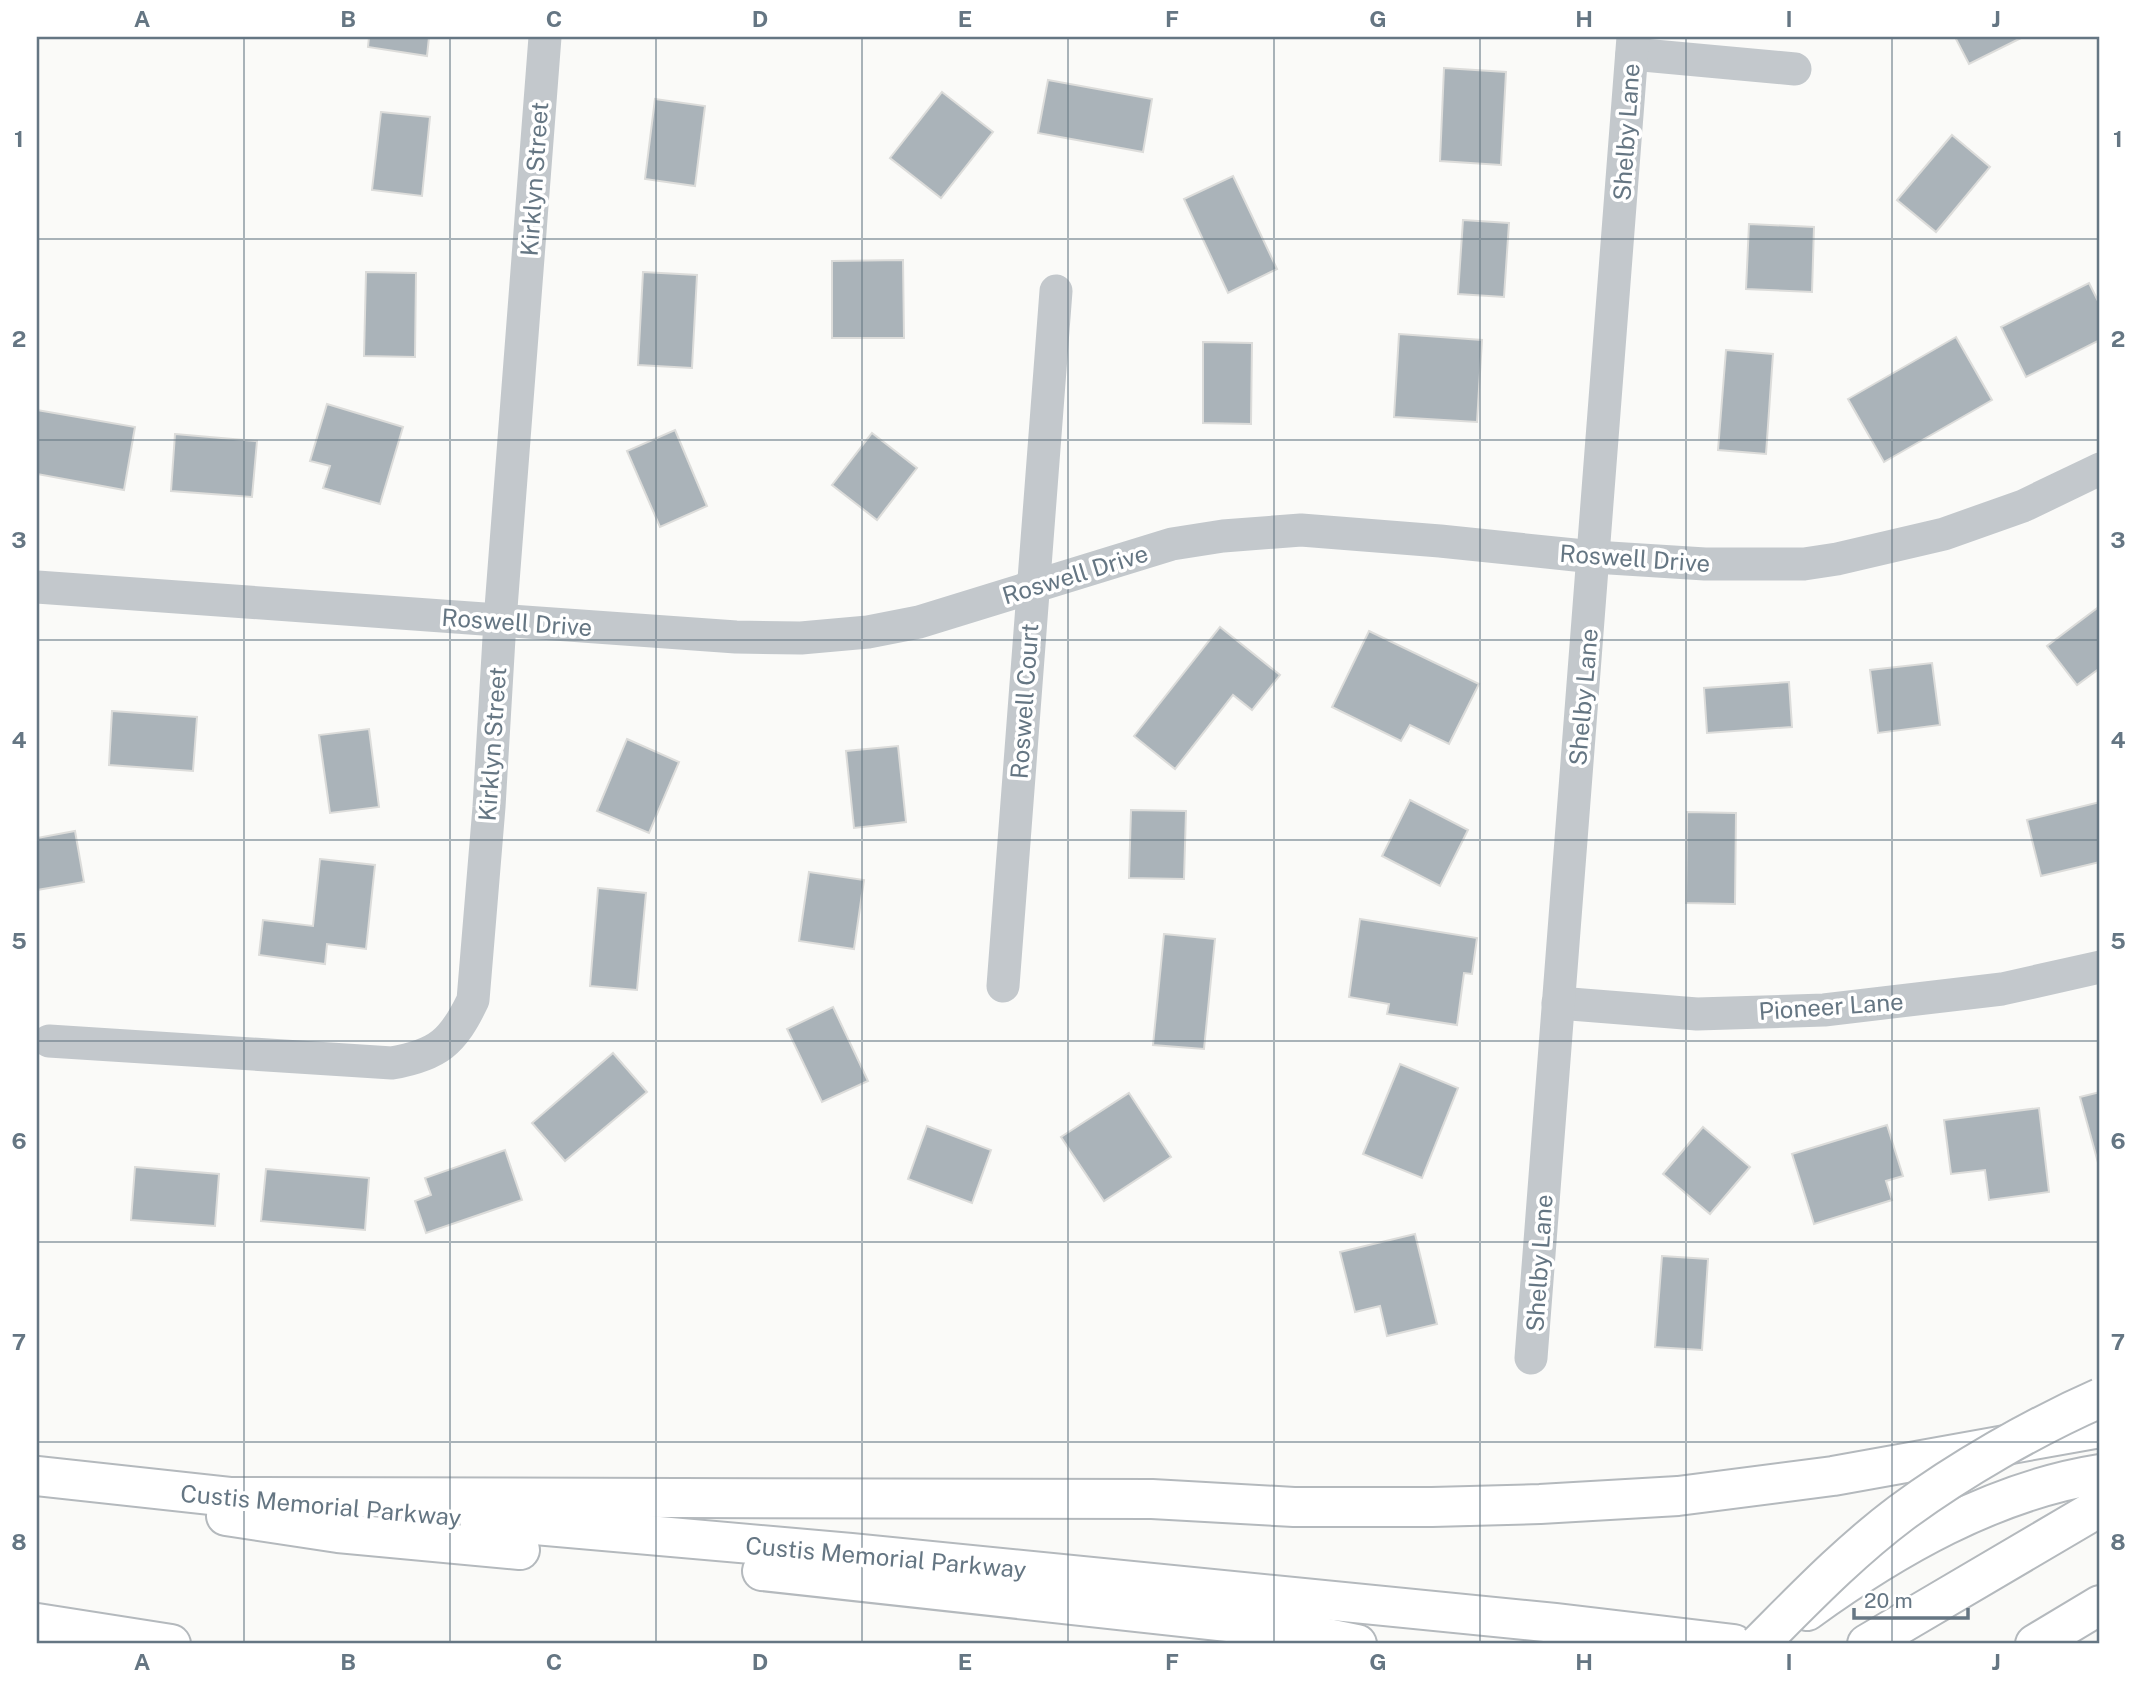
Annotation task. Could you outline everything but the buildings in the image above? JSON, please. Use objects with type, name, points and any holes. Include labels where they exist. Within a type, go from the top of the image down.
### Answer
[{"type":"highway","points":[[1761,1644],[1827,1576],[1901,1513],[1986,1457],[2100,1398]]},
{"type":"highway","points":[[223,1497],[1152,1499],[1294,1507],[1540,1504],[1678,1496],[1833,1476],[2100,1428]]},
{"type":"highway","points":[[1761,1644],[1838,1589],[1923,1536],[1996,1502],[2075,1478],[2100,1474]]},
{"type":"highway","name":"Custis Memorial Parkway","points":[[37,1476],[223,1497],[851,1553],[1721,1642]]},
{"type":"highway","points":[[37,1487],[338,1533],[798,1575],[1274,1627],[1357,1644]]},
{"type":"highway","points":[[1867,1644],[2100,1507]]},
{"type":"highway","points":[[2035,1644],[2100,1605]]},
{"type":"highway","points":[[37,1623],[171,1644]]},
{"type":"street","name":"Kirklyn Street","points":[[49,1041],[392,1063],[418,1059],[441,1047],[460,1027],[473,1000],[545,37]]},
{"type":"street","points":[[1632,45],[1796,69]]},
{"type":"street","name":"Shelby Lane","points":[[1531,1358],[1632,45]]},
{"type":"street","name":"Roswell Court","points":[[1003,986],[1056,291]]},
{"type":"street","name":"Roswell Drive","points":[[37,587],[736,637],[801,638],[868,632],[919,622],[1172,544],[1223,536],[1301,530],[1594,557],[1705,564],[1804,564],[1944,534],[2023,506],[2100,469]]},
{"type":"street","name":"Pioneer Lane","points":[[1559,1003],[1697,1014],[1824,1010],[2002,989],[2100,967]]}]
